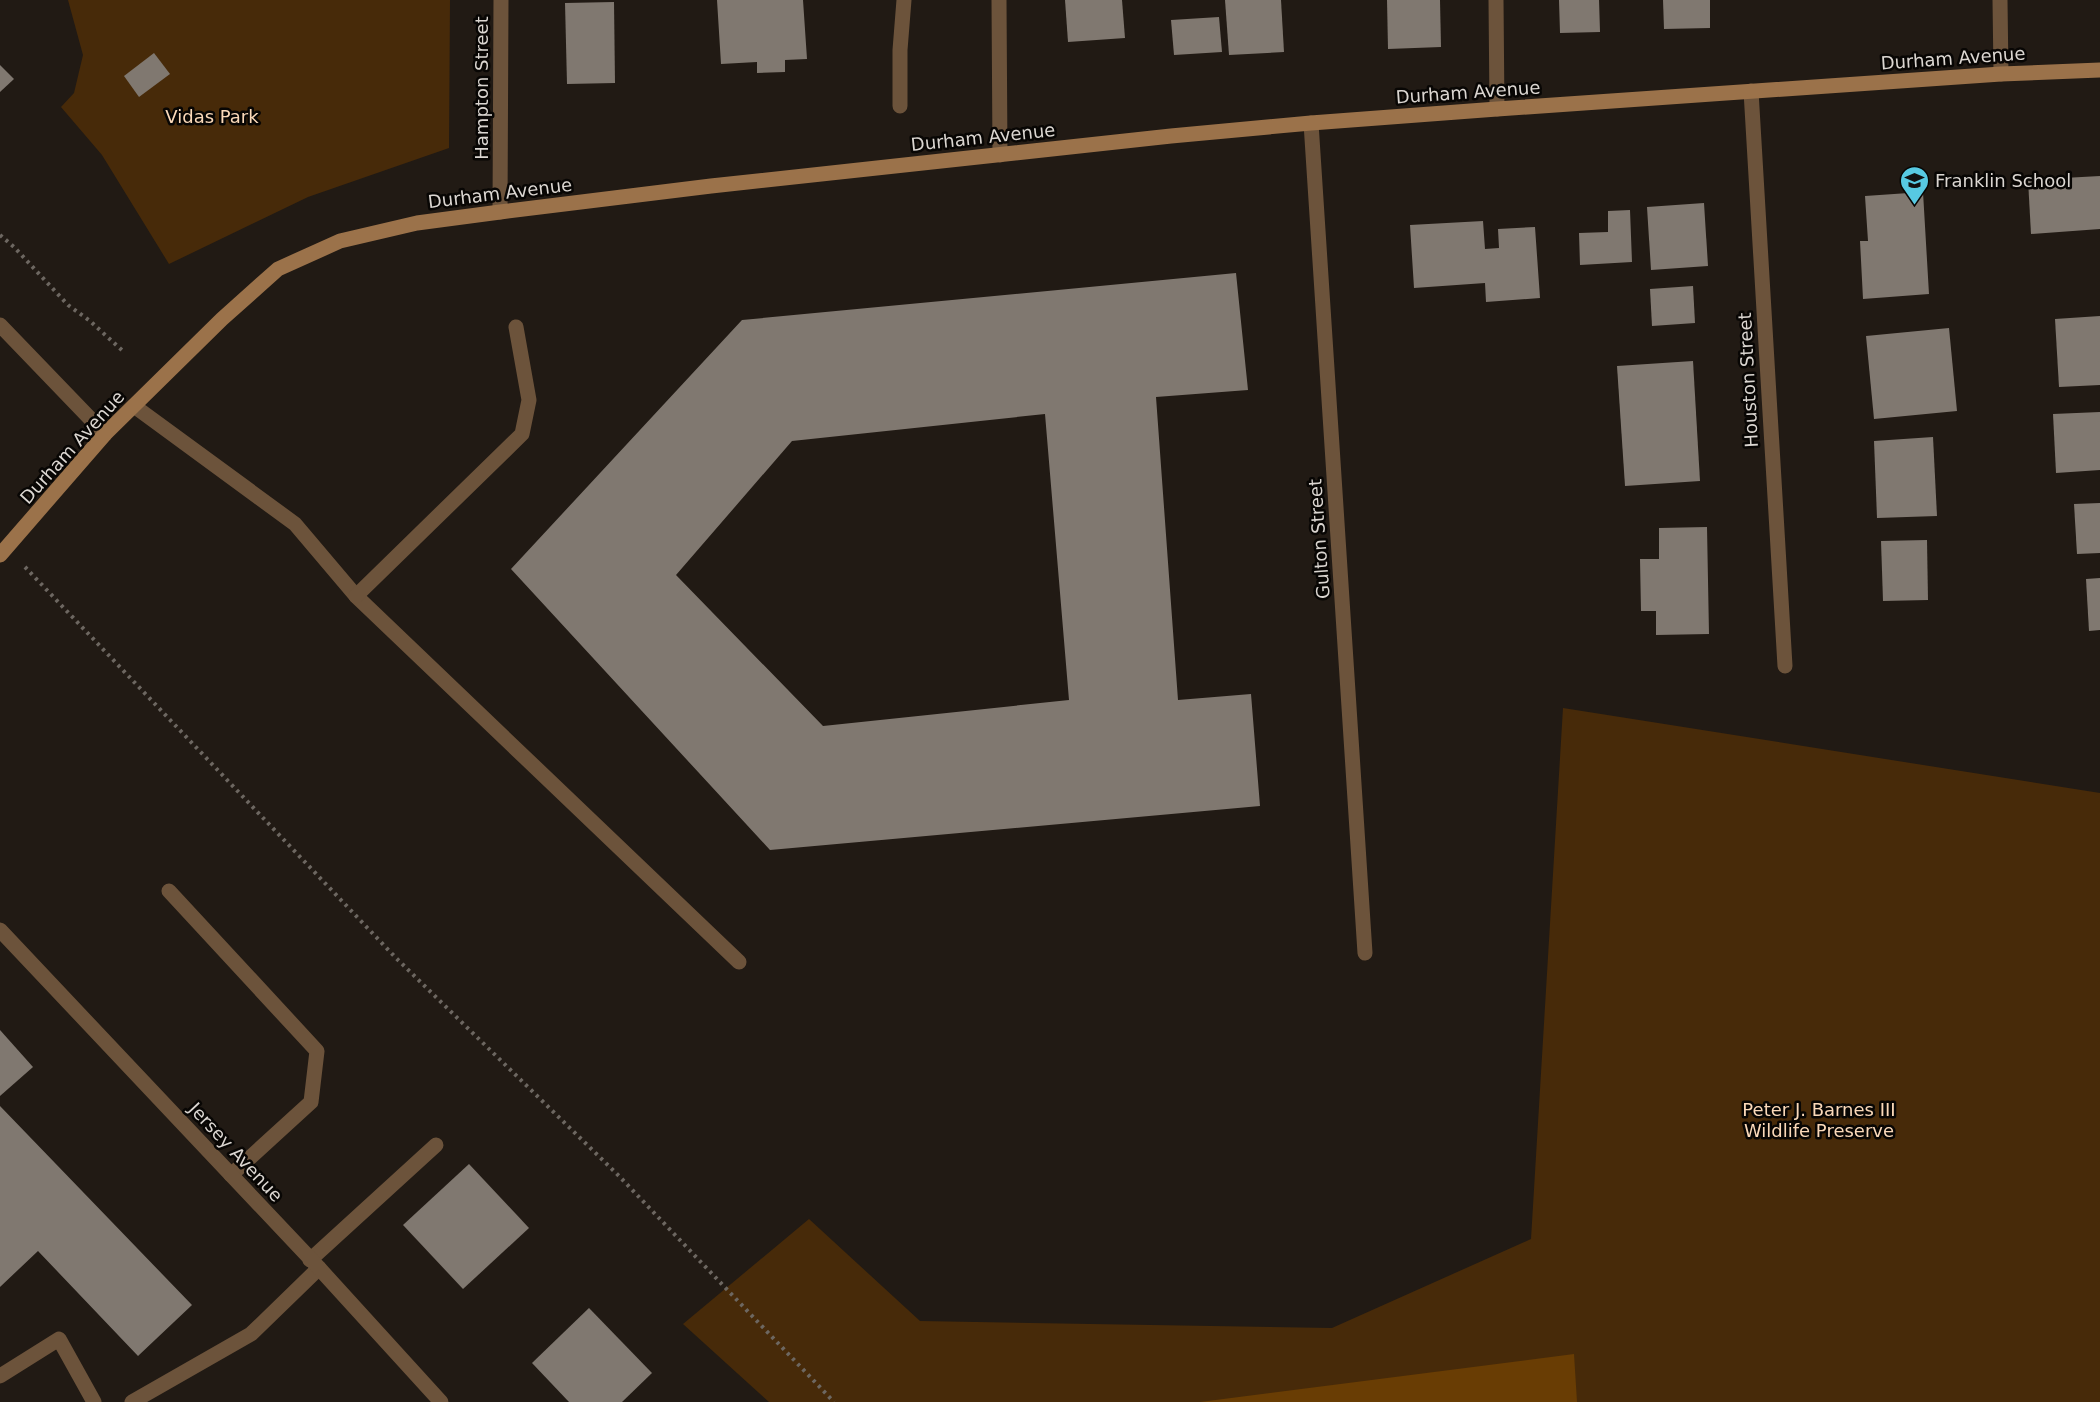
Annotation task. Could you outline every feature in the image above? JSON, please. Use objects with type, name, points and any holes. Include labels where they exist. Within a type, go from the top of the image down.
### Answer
[{"type":"street","name":"Hampton Street","points":[[500,212],[501,0]]},
{"type":"street","points":[[900,106],[900,50],[904,0]]},
{"type":"street","points":[[999,0],[1000,154]]},
{"type":"street","points":[[1496,0],[1497,109]]},
{"type":"street","points":[[2000,0],[2001,74]]},
{"type":"street","name":"Durham Avenue","points":[[3,552],[105,434],[222,319],[278,269],[340,241],[417,223],[711,186],[1311,123],[2001,74],[2100,70]]},
{"type":"street","name":"Houston Street","points":[[1751,91],[1785,666]]},
{"type":"street","name":"Gulton Street","points":[[1311,123],[1365,953]]},
{"type":"street","points":[[0,325],[105,434]]},
{"type":"street","points":[[356,596],[522,434],[529,400],[516,327]]},
{"type":"street","points":[[134,406],[295,524],[356,596],[739,962]]},
{"type":"street","points":[[169,891],[317,1051],[311,1102],[231,1175]]},
{"type":"street","name":"Jersey Avenue","points":[[0,930],[315,1264],[441,1402]]},
{"type":"street","points":[[132,1402],[251,1334],[315,1264],[436,1145]]},
{"type":"street","points":[[0,1376],[59,1339],[94,1402]]},
{"type":"path","points":[[0,235],[68,305],[90,321],[125,353]]},
{"type":"path","points":[[3,552],[34,576],[396,958],[619,1176],[834,1402]]},
{"type":"green space","name":"Vidas Park","points":[[68,0],[450,0],[449,148],[308,197],[169,264],[102,155],[61,107],[74,93],[83,55]]},
{"type":"green space","name":"Peter J. Barnes III Wildlife Preserve","points":[[1563,708],[2100,793],[2100,1402],[769,1402],[683,1324],[809,1219],[920,1321],[1332,1328],[1531,1239]]},
{"type":"shaded area","points":[[1574,1354],[1577,1402],[1200,1402]]},
{"type":"building","points":[[717,0],[803,0],[807,59],[785,60],[785,72],[757,73],[757,62],[721,64]]},
{"type":"building","points":[[1065,0],[1122,0],[1125,38],[1068,42]]},
{"type":"building","points":[[1225,0],[1281,0],[1284,52],[1229,55]]},
{"type":"building","points":[[1387,0],[1440,0],[1441,47],[1388,49]]},
{"type":"building","points":[[1559,0],[1599,0],[1600,32],[1560,33]]},
{"type":"building","points":[[1663,0],[1710,0],[1710,28],[1664,29]]},
{"type":"building","points":[[614,2],[615,83],[567,84],[565,3]]},
{"type":"building","points":[[1219,17],[1222,52],[1174,55],[1171,20]]},
{"type":"building","points":[[154,53],[170,74],[139,97],[124,76]]},
{"type":"building","points":[[0,65],[14,79],[0,92]]},
{"type":"building","points":[[2100,176],[2100,229],[2031,234],[2028,180]]},
{"type":"building","points":[[1923,192],[1929,294],[1863,299],[1860,241],[1868,241],[1865,196]]},
{"type":"building","points":[[1704,203],[1708,266],[1651,270],[1647,207]]},
{"type":"building","points":[[1630,210],[1632,262],[1580,265],[1579,233],[1608,232],[1608,211]]},
{"type":"building","points":[[1483,221],[1485,249],[1499,248],[1498,229],[1535,227],[1540,298],[1486,302],[1485,283],[1414,288],[1410,225]]},
{"type":"building","points":[[1236,273],[1248,390],[1156,397],[1178,700],[1251,694],[1260,806],[770,850],[511,569],[742,320]],"holes":[[[1045,414],[1069,700],[823,726],[676,575],[792,441]]]},
{"type":"building","points":[[1693,286],[1695,323],[1652,326],[1650,289]]},
{"type":"building","points":[[2100,316],[2100,385],[2059,387],[2055,319]]},
{"type":"building","points":[[1949,328],[1957,411],[1874,419],[1866,336]]},
{"type":"building","points":[[1693,361],[1700,481],[1625,486],[1617,366]]},
{"type":"building","points":[[2100,412],[2100,470],[2056,473],[2053,414]]},
{"type":"building","points":[[1933,437],[1937,516],[1877,518],[1874,441]]},
{"type":"building","points":[[2100,503],[2100,553],[2077,554],[2074,504]]},
{"type":"building","points":[[1707,527],[1709,634],[1656,635],[1656,611],[1641,611],[1640,559],[1659,559],[1659,528]]},
{"type":"building","points":[[1927,540],[1928,600],[1883,601],[1881,541]]},
{"type":"building","points":[[2100,578],[2100,630],[2089,631],[2086,579]]},
{"type":"building","points":[[0,1030],[33,1067],[0,1096]]},
{"type":"building","points":[[0,1106],[192,1305],[138,1356],[38,1251],[0,1287]]},
{"type":"building","points":[[469,1164],[529,1228],[463,1289],[403,1225]]},
{"type":"building","points":[[589,1308],[652,1373],[622,1402],[569,1402],[532,1363]]},
{"type":"place","name":"Franklin School","points":[[1914,206]]}]
